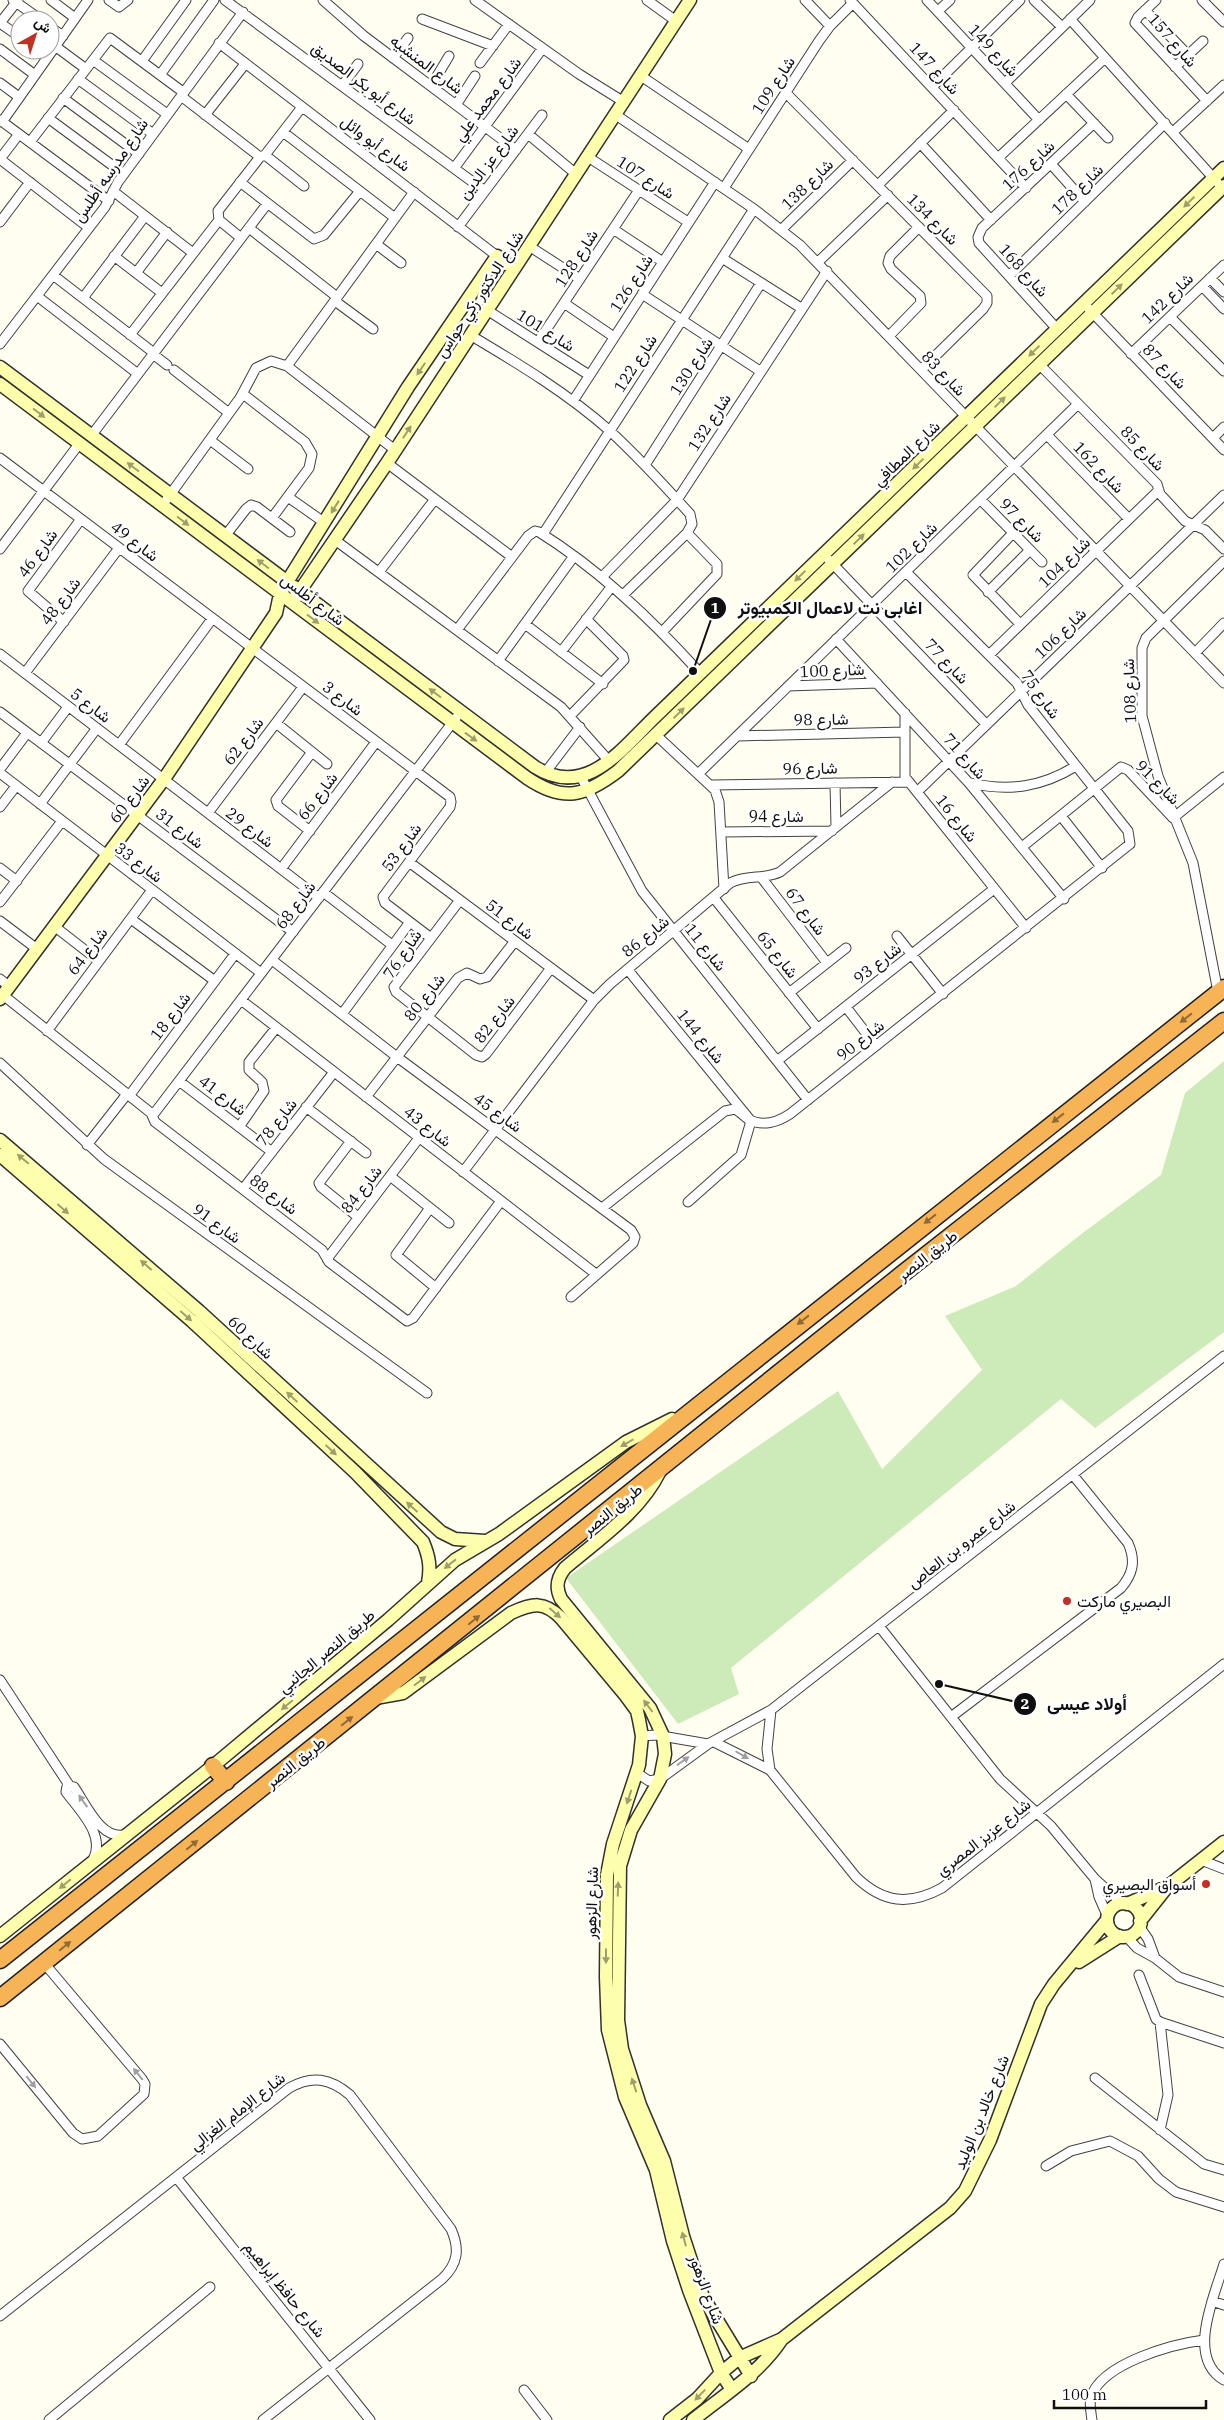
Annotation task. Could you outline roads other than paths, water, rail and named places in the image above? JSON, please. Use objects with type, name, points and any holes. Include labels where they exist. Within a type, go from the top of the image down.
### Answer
[{"type":"highway","name":"طريق النصر","points":[[0,1960],[226,1782],[974,1184],[1221,990]]},
{"type":"highway","name":"طريق النصر","points":[[0,1998],[660,1471],[856,1311],[1224,1021]]},
{"type":"highway","points":[[997,1166],[996,1174],[999,1181],[1013,1188]]},
{"type":"highway","points":[[974,1184],[987,1191],[990,1199],[989,1207]]},
{"type":"highway","points":[[213,1766],[226,1782]]},
{"type":"street","points":[[52,0],[76,18]]},
{"type":"street","points":[[60,40],[88,0]]},
{"type":"street","points":[[109,0],[119,7],[128,0]]},
{"type":"street","points":[[142,61],[186,0]]},
{"type":"street","points":[[160,75],[214,0]]},
{"type":"street","name":"شارع أبو بكر الصديق","points":[[224,0],[455,166],[485,191]]},
{"type":"street","name":"شارع المنشيه","points":[[323,0],[393,58],[516,150]]},
{"type":"street","points":[[475,0],[542,49],[624,102]]},
{"type":"street","points":[[647,0],[676,21]]},
{"type":"street","name":"شارع الدكتور زكي حواس","points":[[292,603],[387,463],[690,0]]},
{"type":"street","points":[[805,0],[830,26]]},
{"type":"street","name":"شارع 149","points":[[927,0],[1038,120]]},
{"type":"street","points":[[938,11],[950,0]]},
{"type":"street","points":[[932,87],[1020,0]]},
{"type":"street","points":[[1034,0],[1062,28]]},
{"type":"street","points":[[1005,83],[1090,0]]},
{"type":"street","name":"شارع 157","points":[[1156,0],[1136,20],[1135,24],[1207,101]]},
{"type":"street","points":[[1202,0],[1224,22]]},
{"type":"street","points":[[0,23],[16,1],[28,10]]},
{"type":"street","name":"شارع 109","points":[[724,188],[830,26],[851,1]]},
{"type":"street","name":"شارع 147","points":[[851,1],[1026,188]]},
{"type":"street","points":[[1145,10],[1188,55]]},
{"type":"street","name":"شارع مدرسه أطلس","points":[[0,344],[109,201],[124,174],[243,12]]},
{"type":"street","points":[[422,19],[493,46]]},
{"type":"street","points":[[1070,19],[1223,187]]},
{"type":"street","points":[[480,63],[509,24]]},
{"type":"street","points":[[30,142],[110,38],[160,75],[205,115],[304,186]]},
{"type":"street","points":[[393,58],[408,38]]},
{"type":"street","points":[[1175,67],[1202,41]]},
{"type":"street","name":"شارع أبو وائل","points":[[219,44],[514,269]]},
{"type":"street","points":[[0,49],[35,75]]},
{"type":"street","name":"شارع محمد علي","points":[[455,166],[542,49]]},
{"type":"street","points":[[60,50],[86,69]]},
{"type":"street","points":[[431,86],[449,56]]},
{"type":"street","points":[[998,158],[1105,58]]},
{"type":"street","points":[[46,60],[1,121],[109,201]]},
{"type":"street","points":[[93,60],[167,114]]},
{"type":"street","points":[[205,115],[246,64]]},
{"type":"street","points":[[342,86],[358,64]]},
{"type":"street","points":[[456,105],[475,76]]},
{"type":"street","points":[[641,76],[749,149]]},
{"type":"street","points":[[78,79],[153,134]]},
{"type":"street","points":[[0,83],[20,97]]},
{"type":"street","points":[[1173,132],[1224,85]]},
{"type":"street","name":"شارع 134","points":[[786,93],[987,296],[987,303],[983,309],[921,370]]},
{"type":"street","points":[[1066,94],[1108,138]]},
{"type":"street","points":[[63,98],[139,154]]},
{"type":"street","points":[[241,238],[219,220],[218,211],[302,107]]},
{"type":"street","points":[[878,184],[954,110]]},
{"type":"street","name":"شارع 83","points":[[616,114],[782,229],[818,262],[1014,468],[1224,683]]},
{"type":"street","name":"شارع عز الدين","points":[[458,227],[542,115]]},
{"type":"street","points":[[48,118],[124,174]]},
{"type":"street","name":"شارع 178","points":[[1009,276],[1165,123]]},
{"type":"street","name":"شارع 176","points":[[982,228],[1094,124]]},
{"type":"street","points":[[283,132],[395,218]]},
{"type":"street","points":[[19,134],[0,159],[89,228]]},
{"type":"street","points":[[528,134],[576,174]]},
{"type":"street","points":[[920,143],[991,220]]},
{"type":"street","name":"شارع 107","points":[[588,157],[688,222]]},
{"type":"street","name":"شارع 138","points":[[782,229],[853,160]]},
{"type":"street","points":[[1051,164],[1085,202]]},
{"type":"street","name":"شارع المطافي","points":[[609,761],[823,554],[1039,364],[1088,308],[1224,168]]},
{"type":"street","points":[[1,219],[30,182]]},
{"type":"street","points":[[240,182],[309,238],[320,238],[360,190]]},
{"type":"street","name":"شارع 126","points":[[573,401],[715,182]]},
{"type":"street","name":"شارع المطافي","points":[[589,791],[618,771],[833,564],[971,422],[1056,329],[1088,308],[1223,187]]},
{"type":"street","name":"شارع 128","points":[[538,342],[639,190]]},
{"type":"street","points":[[113,191],[193,253]]},
{"type":"street","points":[[287,366],[414,192]]},
{"type":"street","points":[[818,262],[888,195]]},
{"type":"street","points":[[91,436],[268,204]]},
{"type":"street","name":"شارع 122","points":[[542,534],[754,209]]},
{"type":"street","points":[[82,298],[145,216]]},
{"type":"street","points":[[130,335],[219,220]]},
{"type":"street","points":[[889,336],[921,303],[920,296],[891,269],[888,263],[890,256],[919,227]]},
{"type":"street","points":[[249,228],[373,329]]},
{"type":"street","name":"شارع 168","points":[[982,228],[979,232],[979,243],[1056,329]]},
{"type":"street","points":[[613,229],[663,262]]},
{"type":"street","points":[[136,273],[167,232]]},
{"type":"street","points":[[376,244],[401,263]]},
{"type":"street","points":[[529,246],[580,279]]},
{"type":"street","points":[[114,256],[162,293]]},
{"type":"street","name":"شارع الدكتور زكي حواس","points":[[280,594],[408,387],[497,256]]},
{"type":"street","points":[[722,258],[801,308]]},
{"type":"street","name":"شارع 142","points":[[1132,354],[1224,265]]},
{"type":"street","name":"شارع 132","points":[[602,577],[677,500],[827,271]]},
{"type":"street","points":[[53,275],[229,413]]},
{"type":"street","points":[[1210,278],[1224,292]]},
{"type":"street","name":"شارع 130","points":[[645,465],[761,283]]},
{"type":"street","points":[[1202,286],[1224,309]]},
{"type":"street","points":[[642,294],[760,371]]},
{"type":"street","points":[[37,296],[138,374]]},
{"type":"street","points":[[564,303],[614,337]]},
{"type":"street","name":"شارع 87","points":[[1088,308],[1224,450]]},
{"type":"street","name":"شارع 101","points":[[487,310],[589,375]]},
{"type":"street","points":[[1170,317],[1224,371]]},
{"type":"street","points":[[470,335],[536,375],[609,430],[645,465],[692,519],[687,533],[623,595]]},
{"type":"street","points":[[162,506],[243,394],[256,368],[263,363],[271,361],[287,366],[395,450]]},
{"type":"street","name":"شارع 85","points":[[1039,364],[1157,484],[1161,496],[1185,521],[1205,530],[1224,549]]},
{"type":"street","name":"شارع أطلس","points":[[0,367],[299,592],[545,773],[569,779],[582,777]]},
{"type":"street","name":"شارع أطلس","points":[[0,384],[452,724],[543,788],[568,793],[589,791]]},
{"type":"street","points":[[243,394],[310,447],[312,461],[309,468],[272,518]]},
{"type":"street","name":"شارع 102","points":[[699,773],[1078,404]]},
{"type":"street","points":[[64,432],[72,421]]},
{"type":"street","points":[[1213,438],[1224,427]]},
{"type":"street","name":"شارع 162","points":[[1047,434],[1129,520]]},
{"type":"street","points":[[210,440],[248,469]]},
{"type":"street","points":[[0,549],[79,444]]},
{"type":"street","name":"شارع 49","points":[[2,463],[44,491],[252,648]]},
{"type":"street","points":[[387,463],[512,557]]},
{"type":"street","name":"شارع 104","points":[[989,654],[1159,490]]},
{"type":"street","name":"شارع 106","points":[[917,792],[1224,495]]},
{"type":"street","points":[[288,497],[325,523]]},
{"type":"street","points":[[379,572],[435,499]]},
{"type":"street","name":"شارع 97","points":[[981,500],[1042,562]]},
{"type":"street","points":[[225,536],[251,505],[257,507],[290,532]]},
{"type":"street","name":"شارع 46","points":[[64,622],[29,593],[28,588],[81,519]]},
{"type":"street","points":[[457,630],[531,533],[535,532],[542,534],[602,577],[663,631],[700,673]]},
{"type":"street","points":[[663,631],[714,578],[718,569],[717,564],[687,533]]},
{"type":"street","points":[[1013,533],[973,573],[974,578],[1020,624]]},
{"type":"street","points":[[335,540],[570,716],[609,761],[582,777]]},
{"type":"street","name":"شارع 48","points":[[25,672],[119,548]]},
{"type":"street","points":[[988,592],[1030,550]]},
{"type":"street","name":"شارع 77","points":[[823,554],[986,724]]},
{"type":"street","points":[[498,661],[574,556]]},
{"type":"street","name":"شارع 108","points":[[1173,818],[1158,776],[1142,716],[1142,648],[1146,638],[1163,620],[1224,562]]},
{"type":"street","name":"شارع 75","points":[[906,572],[1017,683],[1028,705],[1128,831],[1131,839],[1128,848]]},
{"type":"street","points":[[561,652],[612,586]]},
{"type":"street","name":"شارع 60","points":[[3,990],[37,949],[164,779],[276,613],[280,594]]},
{"type":"street","name":"شارع 60","points":[[276,613],[292,603]]},
{"type":"street","points":[[119,745],[212,619]]},
{"type":"street","points":[[570,716],[602,684],[624,658],[586,620]]},
{"type":"street","points":[[1195,653],[1224,623]]},
{"type":"street","points":[[525,624],[602,684]]},
{"type":"street","name":"شارع 71","points":[[836,640],[949,760],[1064,899]]},
{"type":"street","name":"شارع 3","points":[[252,648],[416,771]]},
{"type":"street","name":"شارع 5","points":[[0,654],[164,779]]},
{"type":"street","name":"شارع 100","points":[[788,686],[877,683]]},
{"type":"street","name":"شارع 62","points":[[208,813],[303,687]]},
{"type":"street","points":[[40,743],[68,706]]},
{"type":"street","name":"شارع 31","points":[[0,712],[293,932]]},
{"type":"street","name":"شارع 68","points":[[153,1115],[461,712]]},
{"type":"street","name":"شارع 16","points":[[906,713],[904,775],[1026,928]]},
{"type":"street","points":[[276,723],[327,764]]},
{"type":"street","points":[[545,773],[580,727]]},
{"type":"street","points":[[40,804],[97,728]]},
{"type":"street","name":"شارع 98","points":[[737,736],[905,732]]},
{"type":"street","points":[[0,769],[27,733]]},
{"type":"street","points":[[656,735],[712,785],[719,802],[724,889]]},
{"type":"street","name":"شارع 66","points":[[281,869],[376,742]]},
{"type":"street","points":[[310,831],[278,806],[276,800],[312,752]]},
{"type":"street","points":[[969,783],[1000,788],[1029,787],[1061,776],[1076,766]]},
{"type":"street","name":"شارع 91","points":[[1095,789],[1118,769],[1125,768],[1173,818],[1224,777]]},
{"type":"street","name":"شارع 53","points":[[416,771],[448,795],[451,802],[383,899],[431,938]]},
{"type":"street","name":"شارع 33","points":[[0,773],[261,973]]},
{"type":"street","name":"شارع 11","points":[[582,777],[638,884],[808,1100]]},
{"type":"street","name":"شارع 29","points":[[164,779],[281,869],[392,945]]},
{"type":"street","name":"شارع 86","points":[[463,1172],[594,1000],[724,889],[745,877],[761,877],[780,872],[892,782]]},
{"type":"street","name":"شارع 96","points":[[712,785],[909,782]]},
{"type":"street","points":[[834,829],[835,783]]},
{"type":"street","points":[[0,808],[16,786]]},
{"type":"street","points":[[1022,847],[1095,789]]},
{"type":"street","points":[[1061,816],[1102,868]]},
{"type":"street","points":[[1173,818],[1188,847],[1200,889],[1212,970],[1221,990]]},
{"type":"street","points":[[0,902],[62,821]]},
{"type":"street","name":"شارع 94","points":[[721,832],[834,829]]},
{"type":"street","name":"شارع 90","points":[[602,1208],[725,1110],[736,1109],[751,1121],[766,1123],[781,1120],[1128,848]]},
{"type":"street","name":"شارع 51","points":[[409,862],[594,1000]]},
{"type":"street","points":[[0,868],[16,881]]},
{"type":"street","name":"شارع 67","points":[[761,877],[827,963]]},
{"type":"street","name":"شارع 93","points":[[777,1061],[994,889]]},
{"type":"street","name":"شارع 64","points":[[47,1030],[152,890]]},
{"type":"street","name":"شارع 65","points":[[714,898],[818,1029]]},
{"type":"street","name":"شارع 76","points":[[428,1017],[396,992],[394,988],[460,900]]},
{"type":"street","points":[[131,919],[215,981]]},
{"type":"street","points":[[0,921],[37,949]]},
{"type":"street","points":[[342,1014],[410,922]]},
{"type":"street","points":[[54,926],[99,961]]},
{"type":"street","points":[[897,936],[943,994]]},
{"type":"street","name":"شارع 80","points":[[366,1097],[460,975],[467,973],[480,979],[487,977],[515,941]]},
{"type":"street","points":[[790,993],[846,948]]},
{"type":"street","name":"شارع 18","points":[[87,1145],[128,1095],[235,954]]},
{"type":"street","name":"شارع 45","points":[[272,960],[397,1057],[631,1230],[635,1237],[631,1245],[571,1297]]},
{"type":"street","name":"شارع 82","points":[[428,1017],[476,1055],[482,1057],[551,968]]},
{"type":"street","name":"شارع 144","points":[[628,970],[751,1121]]},
{"type":"street","name":"شارع 88","points":[[3,990],[47,1030],[153,1115],[155,1122],[322,1250],[327,1259],[407,1321],[413,1318],[501,1201]]},
{"type":"street","name":"شارع 43","points":[[241,1000],[596,1274]]},
{"type":"street","points":[[846,1007],[876,1046]]},
{"type":"street","points":[[239,1127],[264,1092],[262,1082],[249,1070],[249,1062],[276,1028]]},
{"type":"street","name":"شارع 91","points":[[0,1063],[25,1084],[87,1145],[278,1287],[427,1394]]},
{"type":"street","name":"شارع 78","points":[[243,1189],[334,1072]]},
{"type":"street","name":"شارع 41","points":[[179,1081],[272,1152]]},
{"type":"street","points":[[306,1107],[366,1153]]},
{"type":"street","points":[[688,1202],[741,1154],[751,1121]]},
{"type":"street","name":"شارع 84","points":[[327,1259],[419,1138]]},
{"type":"street","name":"شارع 60","points":[[0,1140],[359,1468],[441,1532],[455,1538],[485,1541]]},
{"type":"street","points":[[351,1141],[319,1183],[321,1187],[358,1217]]},
{"type":"street","name":"شارع 60","points":[[0,1155],[167,1291]]},
{"type":"street","points":[[390,1176],[449,1223]]},
{"type":"street","points":[[430,1208],[396,1255],[436,1288]]},
{"type":"street","name":"شارع عمرو بن العاص","points":[[660,1779],[711,1743],[771,1710],[1224,1356]]},
{"type":"street","name":"طريق النصر الجانبي","points":[[0,1936],[213,1766],[376,1630],[455,1560],[500,1534],[626,1442],[686,1413]]},
{"type":"street","name":"شارع 60","points":[[359,1468],[423,1542],[428,1555],[430,1569],[428,1583]]},
{"type":"street","name":"شارع الزهور","points":[[660,1471],[653,1484],[634,1509],[565,1568],[560,1574],[557,1587],[561,1599],[650,1708],[663,1736],[665,1754],[660,1779],[631,1830],[620,1866],[618,2020],[622,2049],[640,2105],[664,2161],[692,2266],[707,2304],[751,2376]]},
{"type":"street","points":[[951,1718],[1121,1588],[1132,1572],[1132,1552],[1128,1544],[1073,1475]]},
{"type":"street","name":"شارع الزهور","points":[[375,1698],[403,1693],[511,1613],[531,1605],[539,1605],[548,1607],[561,1618],[626,1696],[637,1712],[642,1736],[637,1773],[613,1844],[607,1875],[606,1977],[608,2030],[624,2097],[656,2170],[682,2271],[721,2373],[731,2388]]},
{"type":"street","points":[[879,1626],[1000,1779],[1062,1838],[1095,1879],[1124,1903],[1137,1910],[1140,1923],[1155,1958]]},
{"type":"street","name":"شارع عزيز المصري","points":[[711,1743],[770,1770],[856,1877],[871,1891],[886,1898],[922,1897],[942,1888],[1224,1664]]},
{"type":"street","points":[[0,1680],[69,1785],[74,1787],[99,1831],[96,1852],[92,1863]]},
{"type":"street","points":[[770,1770],[767,1739],[771,1710]]},
{"type":"street","points":[[642,1736],[663,1736],[711,1743]]},
{"type":"street","points":[[637,1773],[649,1781],[660,1779]]},
{"type":"street","points":[[99,1831],[114,1835],[130,1832]]},
{"type":"street","points":[[1123,1936],[1136,1931],[1166,1887],[1224,1842]]},
{"type":"street","points":[[1201,1860],[1224,1869]]},
{"type":"street","points":[[1095,1879],[1099,1898],[1112,1932],[1123,1936],[1179,1977],[1224,1992]]},
{"type":"street","points":[[1107,1918],[1113,1907],[1166,1887]]},
{"type":"street","name":"شارع خالد بن الوليد","points":[[670,2420],[697,2399],[721,2373],[739,2358],[782,2339],[950,2208],[964,2191],[990,2140],[1041,2004],[1054,1984],[1067,1971],[1107,1918]]},
{"type":"street","name":"شارع خالد بن الوليد","points":[[1067,1971],[1123,1936]]},
{"type":"street","points":[[0,2044],[73,2134],[82,2139],[93,2139],[98,2136],[144,2094],[145,2084],[142,2079],[44,1963]]},
{"type":"street","points":[[1139,1975],[1156,2019],[1224,2043]]},
{"type":"street","points":[[1160,2022],[1168,2095],[1160,2130]]},
{"type":"street","points":[[1095,2078],[1204,2164],[1224,2170]]},
{"type":"street","name":"شارع الإمام الغزالي","points":[[0,2316],[289,2088],[301,2081],[327,2080],[340,2086],[350,2094],[452,2229],[458,2250],[450,2271],[442,2279],[329,2368]]},
{"type":"street","points":[[1046,2166],[1071,2151],[1110,2141],[1138,2156],[1159,2179],[1176,2192],[1224,2207]]},
{"type":"street","name":"شارع حافظ إبراهيم","points":[[176,2177],[370,2420]]},
{"type":"street","points":[[1224,2264],[1212,2301],[1204,2340],[1204,2355],[1210,2369],[1224,2380]]},
{"type":"street","points":[[49,2420],[210,2287]]},
{"type":"street","points":[[1212,2301],[1224,2305]]},
{"type":"street","name":"شارع خالد بن الوليد","points":[[693,2420],[731,2388],[742,2384],[751,2376],[768,2360],[782,2339]]},
{"type":"street","points":[[1092,2420],[1090,2398],[1100,2381],[1118,2369],[1178,2344],[1204,2340]]},
{"type":"street","points":[[263,2420],[329,2368]]},
{"type":"street","points":[[524,2390],[547,2420]]},
{"type":"place","name":"اغابى نت لاعمال الكمبيوتر","points":[[693,671]]},
{"type":"place","name":"البصيري ماركت","points":[[1067,1601]]},
{"type":"place","name":"أولاد عيسى","points":[[939,1684]]},
{"type":"place","name":"أسواق البصيري","points":[[1206,1884]]}]
